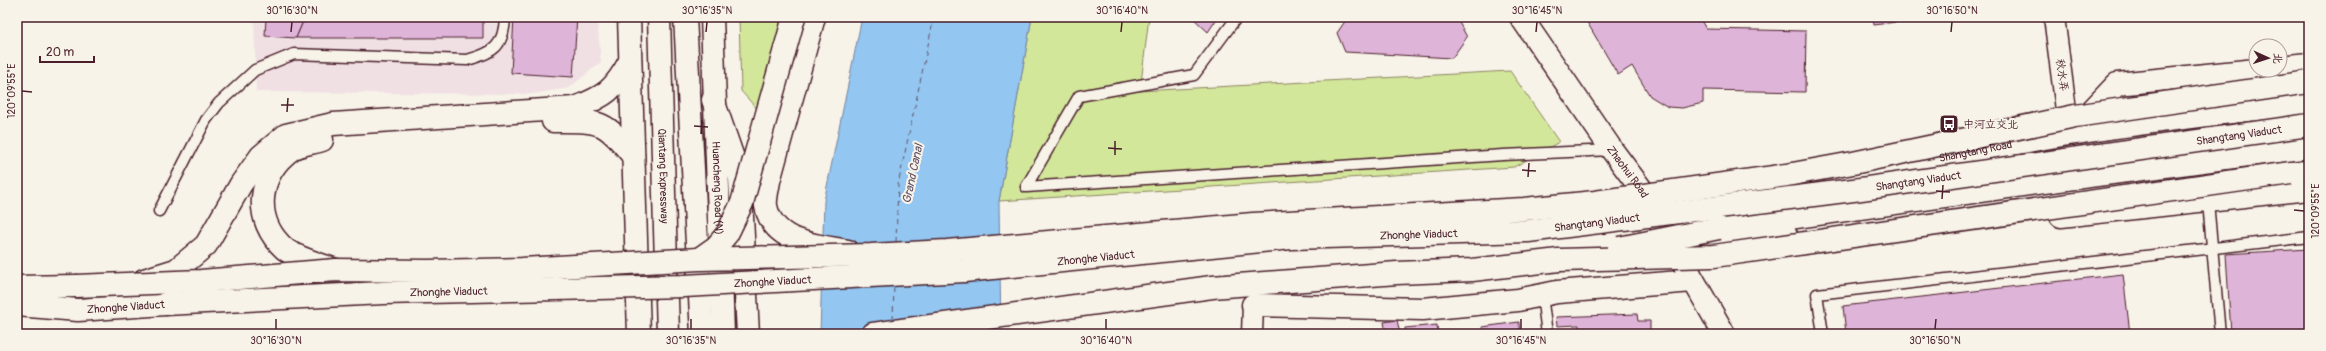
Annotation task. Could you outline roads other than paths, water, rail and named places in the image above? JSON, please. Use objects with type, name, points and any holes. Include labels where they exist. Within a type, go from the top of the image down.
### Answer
[{"type":"main road","points":[[629,17],[639,334]]},
{"type":"main road","name":"Qiantang Expressway","points":[[659,17],[668,334]]},
{"type":"main road","points":[[685,17],[702,334]]},
{"type":"main road","name":"Huancheng Road (N)","points":[[712,17],[723,334]]},
{"type":"main road","points":[[698,259],[716,247],[727,234],[742,203],[794,17]]},
{"type":"main road","points":[[814,17],[769,181],[766,205],[773,223],[791,239],[871,255]]},
{"type":"main road","name":"Zhaohui Road","points":[[1521,17],[1612,150],[1642,190],[1693,282],[1724,334]]},
{"type":"main road","points":[[132,284],[176,270],[206,245],[241,184],[257,161],[286,135],[575,108],[609,92],[618,82],[630,61]]},
{"type":"main road","points":[[2288,66],[2309,64]]},
{"type":"main road","points":[[2070,134],[2117,84],[2248,71]]},
{"type":"main road","points":[[17,287],[132,284],[336,270],[427,271],[522,269],[698,259],[871,255],[947,251],[1253,224],[1524,209],[1595,202],[1787,175],[1853,163],[2075,116],[2309,82]]},
{"type":"main road","points":[[714,100],[740,178],[748,334]]},
{"type":"main road","name":"Shangtang Road","points":[[1642,190],[1744,190],[1878,171],[2070,134],[2217,113],[2309,103]]},
{"type":"main road","points":[[336,270],[285,249],[265,222],[262,193],[274,168],[293,149],[333,130],[538,122],[594,122],[606,126],[633,156]]},
{"type":"main road","name":"Shangtang Viaduct","points":[[1528,230],[1861,189],[2309,125]]},
{"type":"main road","name":"Shangtang Viaduct","points":[[1559,260],[1719,228],[2036,183],[2309,147]]},
{"type":"main road","points":[[873,334],[1212,287],[1397,273],[1472,270],[1559,260],[1722,255],[2300,173]]},
{"type":"main road","points":[[1674,248],[1861,227],[2011,221],[2208,202],[2309,189]]},
{"type":"main road","points":[[1456,213],[1528,230]]},
{"type":"main road","name":"Zhonghe Viaduct","points":[[17,305],[78,310],[383,293],[684,286],[964,271],[1291,238],[1528,230]]},
{"type":"main road","points":[[1253,305],[1423,309],[1518,300],[1542,295],[1693,282]]},
{"type":"main road","points":[[17,311],[78,310]]},
{"type":"street","name":"秋水弄","points":[[2054,17],[2070,134]]},
{"type":"street","points":[[1252,334],[1253,305]]},
{"type":"lane","points":[[159,211],[206,120],[219,103],[255,70],[294,54],[467,60],[482,56],[498,46],[504,31],[505,17]]},
{"type":"lane","points":[[1237,17],[1194,75],[1079,96],[1026,187],[1503,155],[1612,150]]},
{"type":"lane","points":[[2208,202],[2220,334]]},
{"type":"lane","points":[[1823,334],[1817,294],[2212,247],[2309,237]]},
{"type":"lane","points":[[1542,295],[1547,334]]},
{"type":"water","name":"Grand Canal","points":[[862,17],[1032,17],[999,201],[1001,334],[820,334],[824,201]]},
{"type":"place","name":"中河立交北","points":[[1949,124]]}]
